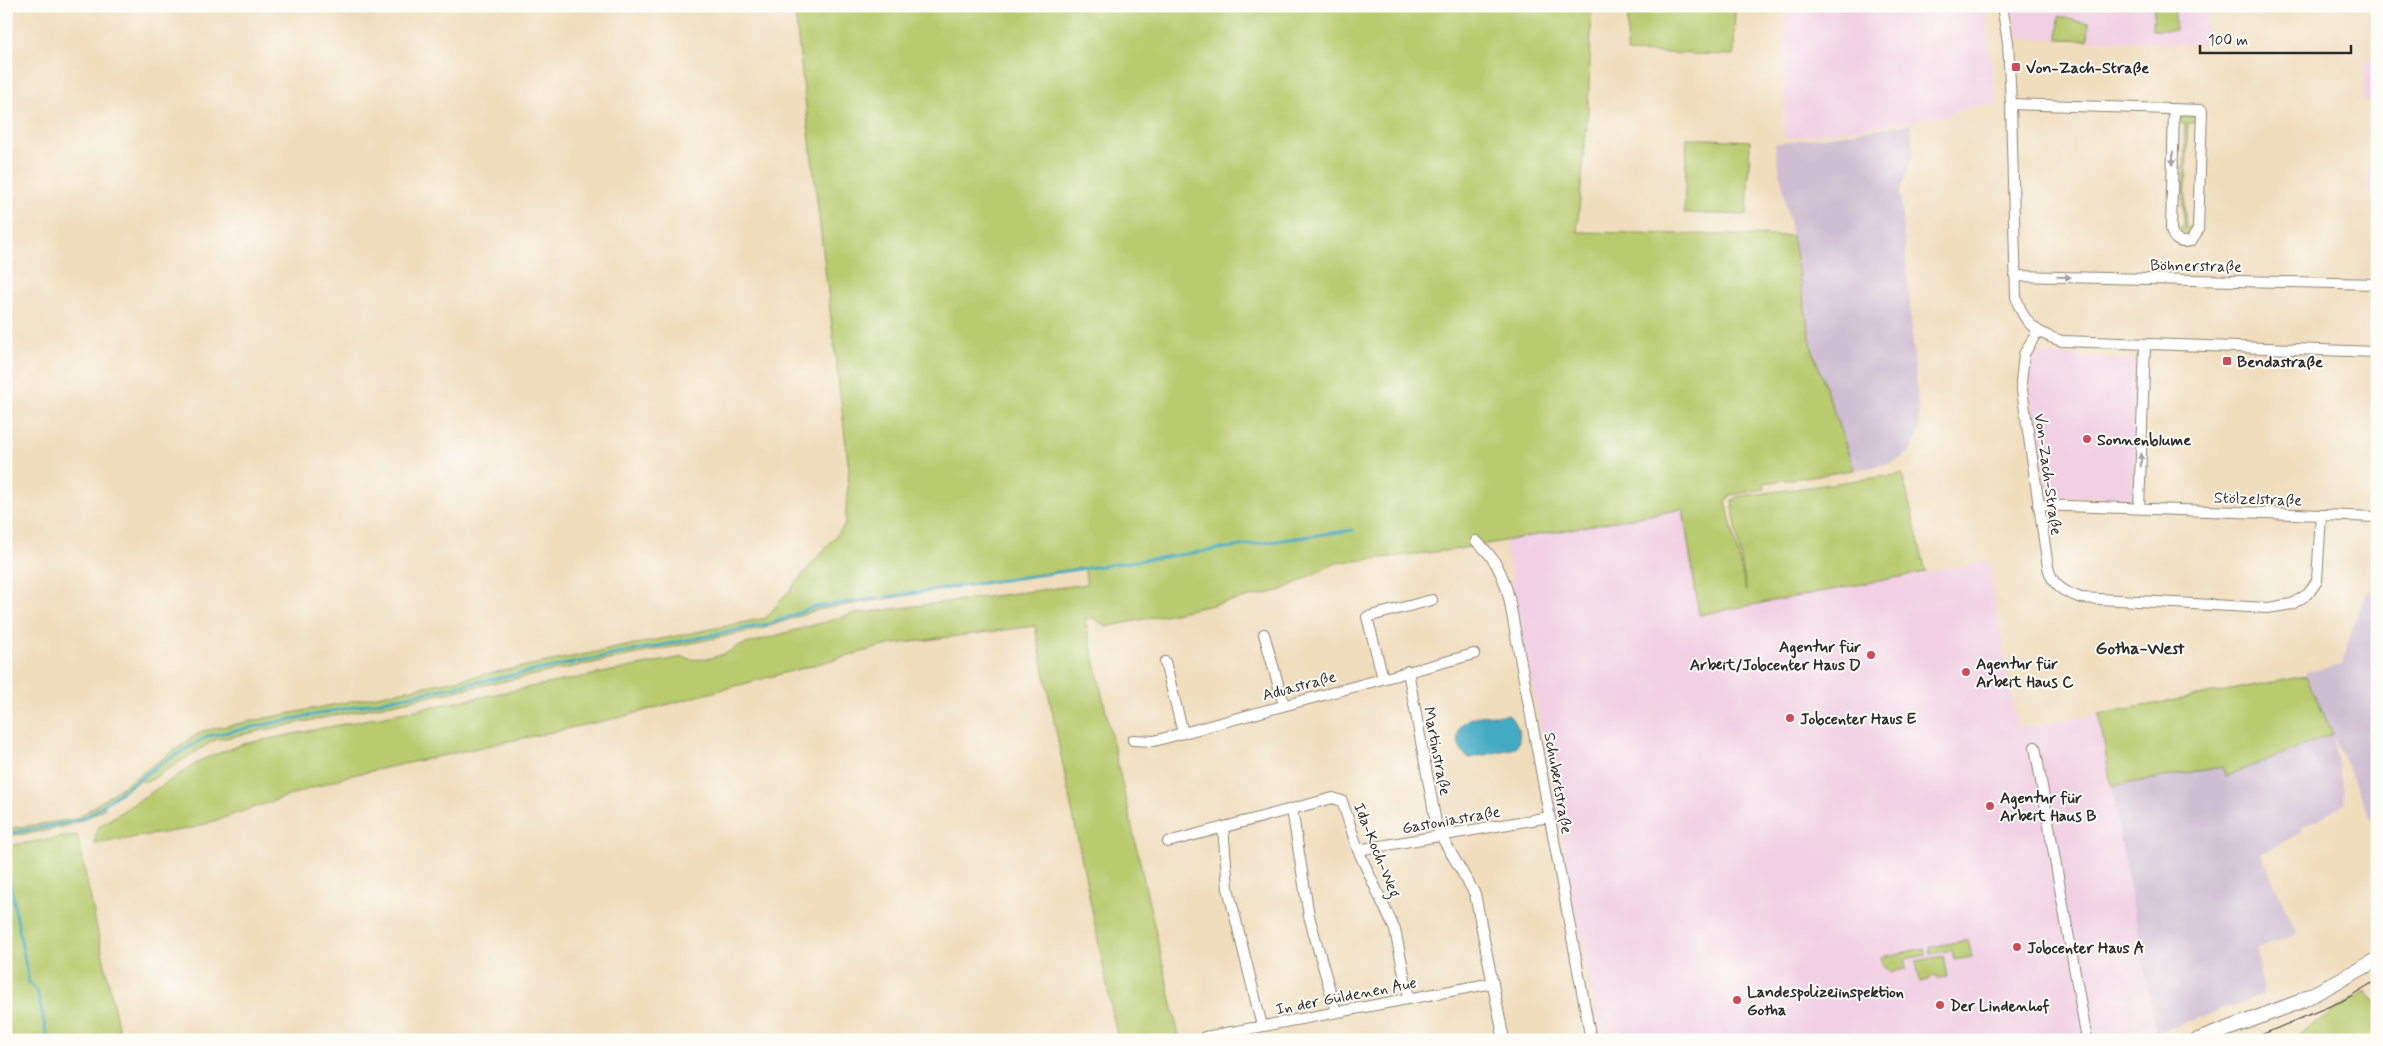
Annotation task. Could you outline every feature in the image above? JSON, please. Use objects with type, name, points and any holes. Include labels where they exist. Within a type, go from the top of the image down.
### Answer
[{"type":"main road","points":[[2198,1040],[2299,1002],[2377,960]]},
{"type":"street","points":[[2002,6],[2008,42],[2011,104],[2015,276],[2019,308],[2026,321],[2037,332],[2062,341],[2377,352]]},
{"type":"street","points":[[2011,104],[2174,109],[2202,110],[2198,230],[2191,241],[2184,243],[2178,241],[2172,235],[2171,229],[2174,109]]},
{"type":"street","name":"Böhnerstraße","points":[[2015,276],[2377,284]]},
{"type":"street","name":"Von-Zach-Straße","points":[[2037,332],[2024,354],[2021,382],[2038,505],[2050,574],[2064,592],[2081,598],[2268,608],[2292,604],[2308,594],[2317,581],[2321,515]]},
{"type":"street","points":[[2139,508],[2145,345]]},
{"type":"street","name":"Stölzelstraße","points":[[2038,505],[2377,517]]},
{"type":"street","name":"Schubertstraße","points":[[1476,541],[1494,559],[1505,580],[1591,1040]]},
{"type":"street","points":[[1383,678],[1367,617],[1432,600]]},
{"type":"street","points":[[1264,634],[1284,705]]},
{"type":"street","name":"Aduastraße","points":[[1133,740],[1154,741],[1474,654]]},
{"type":"street","points":[[1166,662],[1183,733]]},
{"type":"street","name":"Martinstraße","points":[[1408,671],[1436,823],[1441,836],[1474,894],[1504,1040]]},
{"type":"street","points":[[2035,747],[2087,1040]]},
{"type":"street","name":"Ida-Koch-Weg","points":[[1168,842],[1333,798],[1342,801],[1358,850],[1395,930],[1409,998]]},
{"type":"street","points":[[1292,809],[1309,916],[1336,1012]]},
{"type":"street","name":"Gastoniastraße","points":[[1358,850],[1550,817]]},
{"type":"street","points":[[1223,827],[1228,888],[1262,1026]]},
{"type":"street","name":"In der Güldenen Aue","points":[[1205,1037],[1493,982]]},
{"type":"shaded area","points":[[1786,6],[1985,6],[1996,105],[1975,106],[1945,116],[1784,139]]},
{"type":"shaded area","points":[[2013,6],[2207,6],[2206,44],[2017,38]]},
{"type":"shaded area","points":[[2365,61],[2377,61],[2377,194],[2368,193],[2372,101],[2363,100]]},
{"type":"shaded area","points":[[1910,124],[1914,154],[1900,190],[1920,427],[1913,449],[1902,458],[1888,464],[1854,470],[1812,348],[1775,144]]},
{"type":"shaded area","name":"Sonnenblume","points":[[2035,354],[2141,360],[2133,498],[2053,496],[2047,492],[2030,393],[2029,374]]},
{"type":"shaded area","points":[[1683,509],[1699,615],[1988,561],[2018,728],[2099,714],[2156,1033],[2149,1040],[1601,1040],[1504,539]]},
{"type":"shaded area","points":[[2377,584],[2377,832],[2333,735],[2345,804],[2302,827],[2300,833],[2261,854],[2297,934],[2257,949],[2263,995],[2156,1033],[2111,786],[2222,767],[2227,775],[2333,734],[2305,672],[2342,665],[2355,620],[2367,593]]},
{"type":"green space","points":[[794,6],[1592,6],[1588,111],[1577,232],[1792,236],[1812,348],[1854,470],[1764,483],[1765,489],[1731,495],[1726,501],[1746,591],[1732,501],[1736,497],[1902,474],[1926,572],[1699,615],[1683,509],[1453,550],[1336,563],[1280,591],[1106,627],[1094,618],[1085,619],[1180,1040],[1118,1040],[1035,626],[888,645],[621,717],[348,776],[193,828],[94,844],[98,827],[203,759],[243,744],[683,657],[689,659],[710,658],[725,654],[736,647],[853,614],[1087,584],[1084,567],[817,610],[765,628],[215,740],[149,781],[139,781],[104,803],[105,808],[80,821],[46,831],[6,836],[6,829],[76,819],[202,731],[766,618],[845,525],[849,470]]},
{"type":"green space","points":[[1628,6],[1735,6],[1734,55],[1627,52]]},
{"type":"green space","points":[[2154,6],[2175,6],[2175,30],[2153,30]]},
{"type":"green space","points":[[2059,16],[2076,21],[2089,22],[2088,40],[2058,39]]},
{"type":"green space","points":[[2183,114],[2193,115],[2197,123],[2188,123],[2185,227],[2194,228],[2189,236],[2179,236],[2174,227],[2183,227],[2185,124],[2177,123]]},
{"type":"green space","points":[[1687,138],[1750,141],[1747,215],[1684,213]]},
{"type":"green space","points":[[2306,676],[2333,734],[2226,776],[2222,767],[2111,786],[2099,714]]},
{"type":"green space","points":[[77,835],[121,1040],[6,1040],[6,846]]},
{"type":"green space","points":[[1968,940],[1972,957],[1954,960],[1952,950],[1931,954],[1930,947]]},
{"type":"green space","points":[[1925,948],[1926,955],[1905,959],[1906,969],[1890,972],[1883,966],[1881,957]]},
{"type":"green space","points":[[1943,956],[1947,977],[1938,978],[1933,976],[1929,980],[1920,982],[1916,961]]},
{"type":"green space","points":[[2366,991],[2377,1002],[2377,1021],[2373,1040],[2290,1040]]},
{"type":"water","points":[[1508,715],[1517,726],[1519,734],[1516,748],[1470,758],[1463,753],[1458,739],[1459,730],[1468,719]]},
{"type":"waterway","points":[[885,597],[1353,530]]},
{"type":"waterway","points":[[6,834],[74,822],[92,813],[159,765],[208,736],[773,623],[814,607],[878,598]]},
{"type":"waterway","points":[[6,861],[29,983],[37,991],[48,1040]]},
{"type":"tram line","points":[[2249,1040],[2342,1001],[2377,980]]},
{"type":"place","name":"Von-Zach-Straße","points":[[2016,67]]},
{"type":"place","name":"Bendastraße","points":[[2227,361]]},
{"type":"place","name":"Sonnenblume","points":[[2087,439]]},
{"type":"place","name":"Agentur für Arbeit/Jobcenter Haus D","points":[[1871,655]]},
{"type":"place","name":"Agentur für Arbeit Haus C","points":[[1966,672]]},
{"type":"place","name":"Jobcenter Haus E","points":[[1790,718]]},
{"type":"place","name":"Agentur für Arbeit Haus B","points":[[1990,806]]},
{"type":"place","name":"Jobcenter Haus A","points":[[2017,947]]},
{"type":"place","name":"Landespolizeiinspektion Gotha","points":[[1737,1000]]},
{"type":"place","name":"Der Lindenhof","points":[[1940,1005]]},
{"type":"district","name":"Gotha-West","points":[[2140,648]]}]
